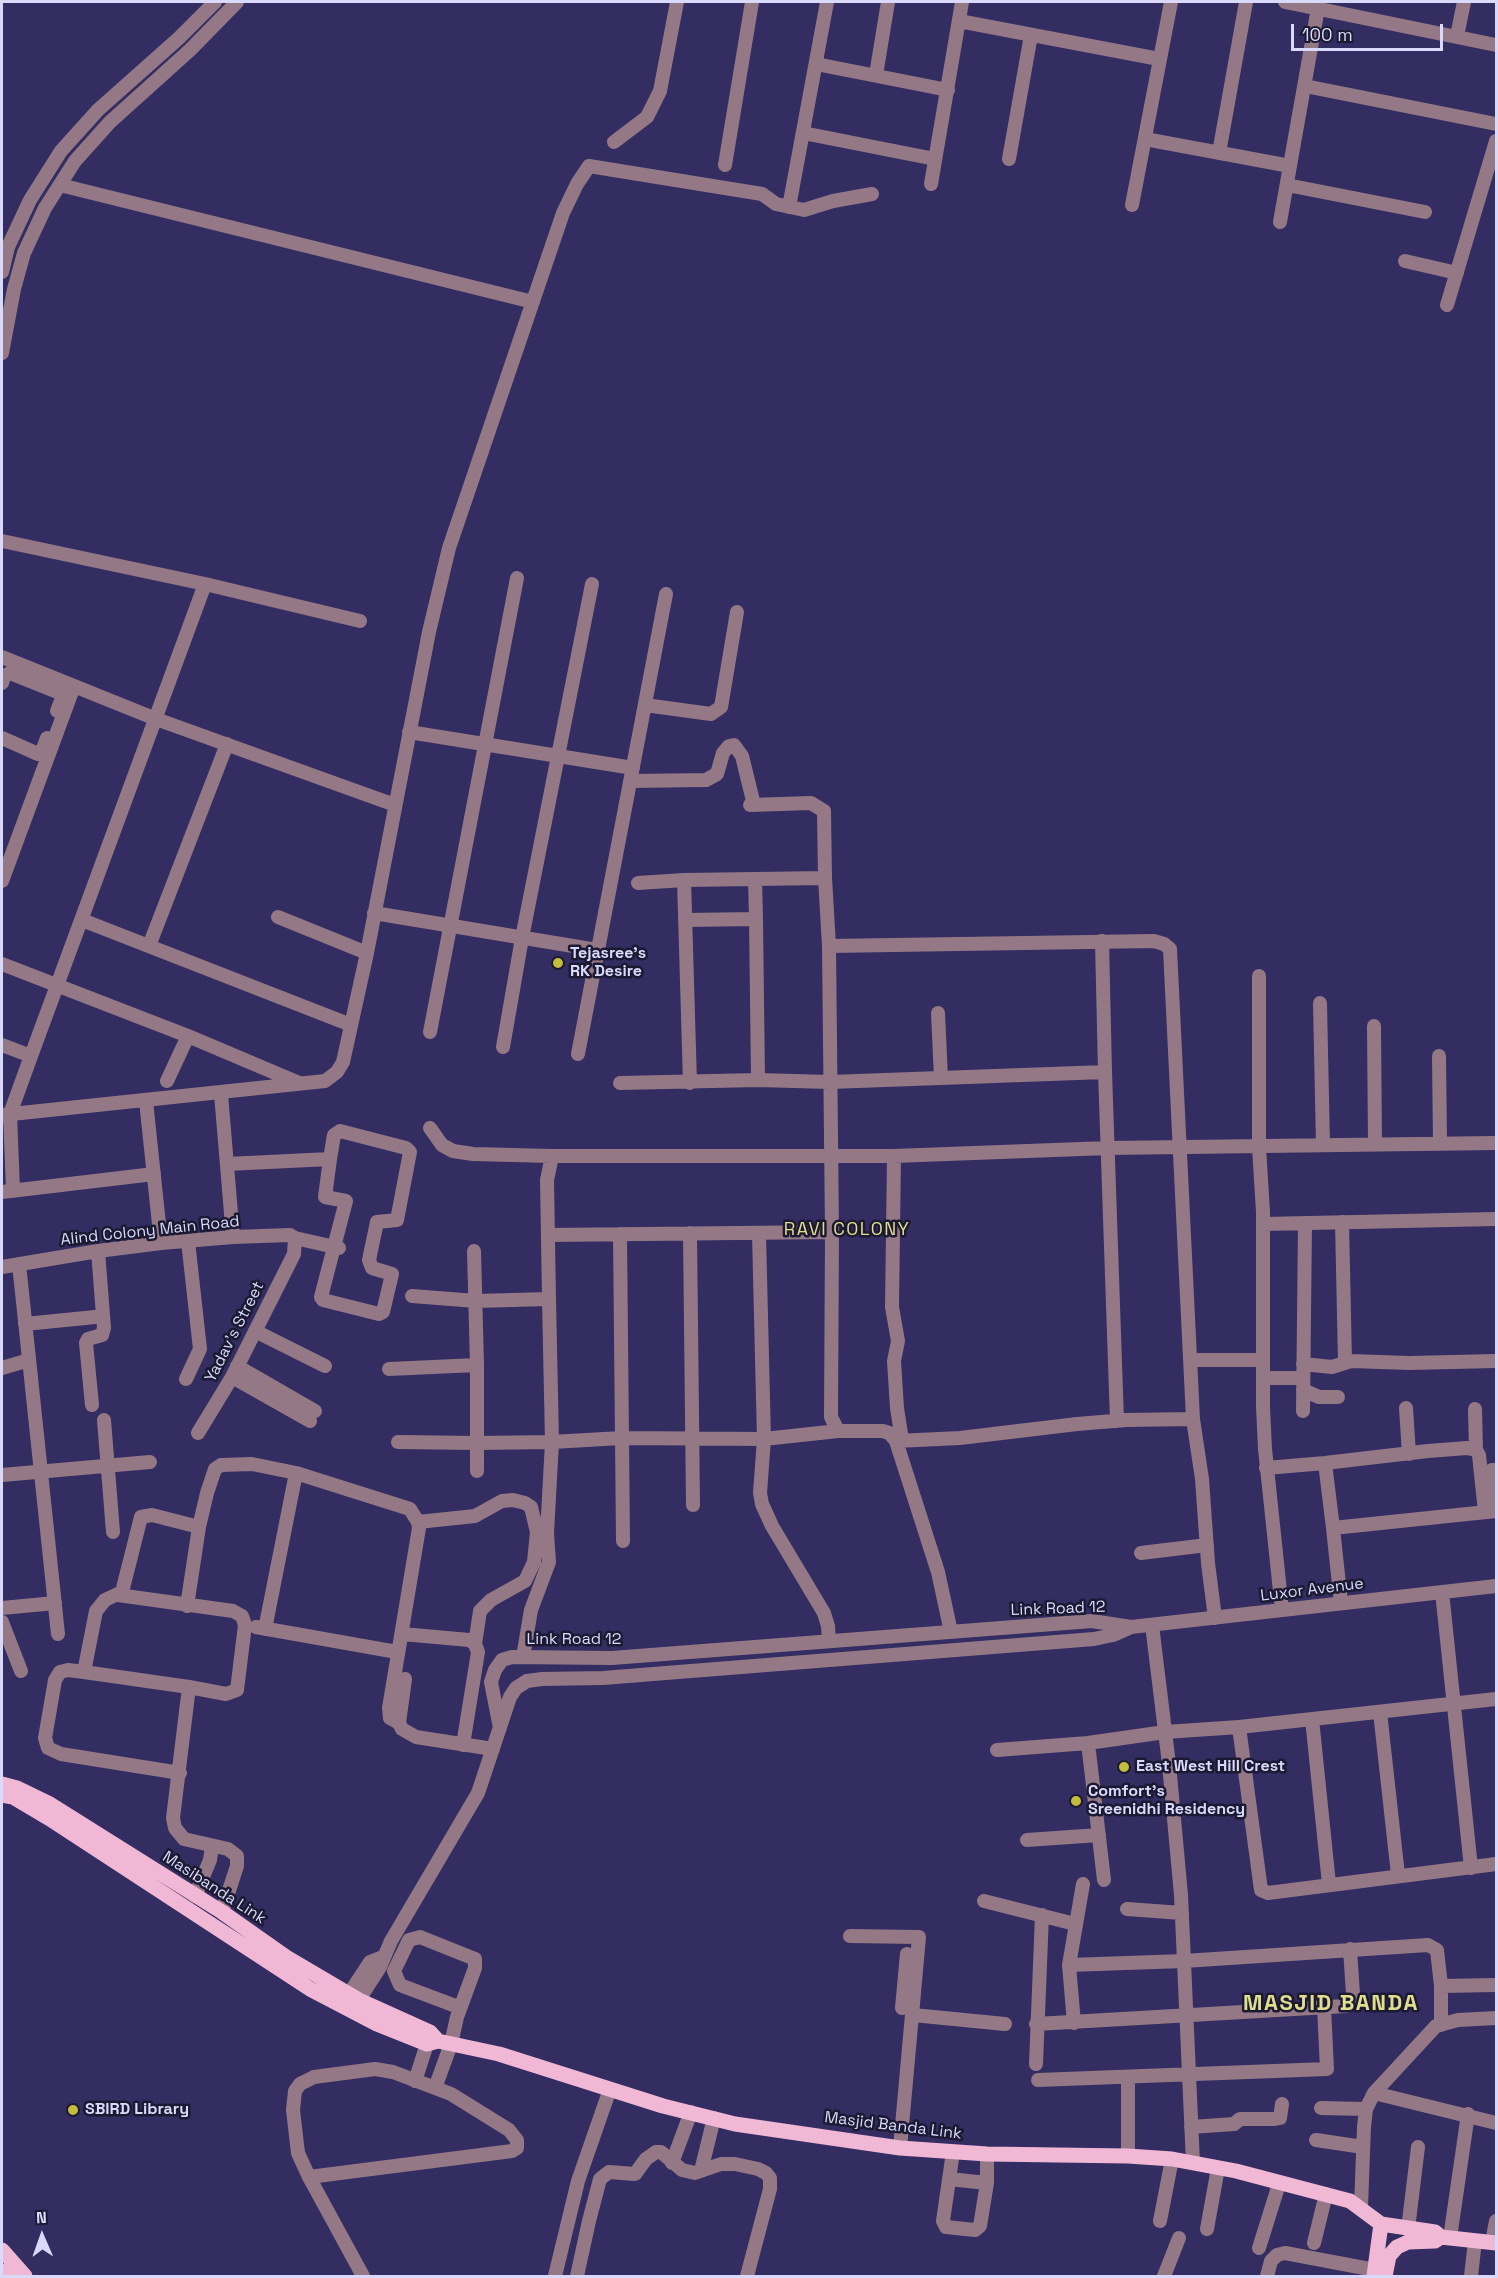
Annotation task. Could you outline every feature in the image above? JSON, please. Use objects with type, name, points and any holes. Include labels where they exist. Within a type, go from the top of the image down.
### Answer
[{"type":"main road","name":"Masibanda Link","points":[[4,1787],[42,1800],[60,1818],[222,1912],[353,2002],[407,2022]]},
{"type":"main road","points":[[60,1818],[276,1969],[439,2043]]},
{"type":"main road","name":"Masjid Banda Link","points":[[407,2022],[430,2031],[439,2043],[474,2047],[663,2106],[757,2128],[900,2148],[952,2152],[1172,2159],[1218,2168],[1350,2201],[1381,2224]]},
{"type":"main road","points":[[1378,2274],[1381,2224],[1435,2232],[1445,2238]]},
{"type":"main road","points":[[1378,2274],[1397,2247],[1408,2242],[1435,2241],[1445,2238],[1494,2243]]},
{"type":"main road","points":[[2,2250],[25,2277]]},
{"type":"main road","points":[[2,2271],[7,2277]]},
{"type":"street","points":[[2,272],[8,248],[30,200],[61,151],[91,118],[215,2]]},
{"type":"street","points":[[2,353],[14,289],[24,253],[40,218],[75,161],[110,122],[190,51],[237,2]]},
{"type":"street","points":[[614,142],[647,117],[660,91],[677,2]]},
{"type":"street","points":[[725,165],[752,2]]},
{"type":"street","points":[[789,207],[827,2]]},
{"type":"street","points":[[876,75],[888,2]]},
{"type":"street","points":[[931,184],[962,2]]},
{"type":"street","points":[[1132,205],[1171,2]]},
{"type":"street","points":[[1219,153],[1246,2]]},
{"type":"street","points":[[1291,2],[1497,45]]},
{"type":"street","points":[[1457,36],[1464,2]]},
{"type":"street","points":[[1280,222],[1318,8]]},
{"type":"street","points":[[959,21],[1159,59]]},
{"type":"street","points":[[1009,159],[1031,35]]},
{"type":"street","points":[[816,64],[948,90]]},
{"type":"street","points":[[1305,86],[1497,124]]},
{"type":"street","points":[[803,133],[936,159]]},
{"type":"street","points":[[1145,139],[1290,166]]},
{"type":"street","points":[[1447,305],[1495,150]]},
{"type":"street","points":[[6,1114],[220,1094],[325,1081],[337,1072],[344,1062],[429,632],[449,548],[562,213],[577,183],[589,166],[762,194],[776,204],[804,210],[833,201],[872,194]]},
{"type":"street","points":[[60,185],[533,302]]},
{"type":"street","points":[[1287,186],[1425,212]]},
{"type":"street","points":[[24,214],[40,218]]},
{"type":"street","points":[[1405,261],[1457,273]]},
{"type":"street","points":[[2,542],[205,584],[360,621]]},
{"type":"street","points":[[430,1032],[517,578]]},
{"type":"street","points":[[154,1174],[7,1191],[6,1114],[31,1056],[205,584]]},
{"type":"street","points":[[503,1047],[522,938],[592,584]]},
{"type":"street","points":[[578,1054],[666,594]]},
{"type":"street","points":[[645,705],[711,714],[721,707],[737,612]]},
{"type":"street","points":[[2,657],[19,670],[50,683],[74,686],[156,719],[395,804]]},
{"type":"street","points":[[2,683],[7,674],[19,670]]},
{"type":"street","points":[[2,738],[38,754],[41,753],[62,699],[60,693],[50,683]]},
{"type":"street","points":[[2,881],[74,686]]},
{"type":"street","points":[[409,732],[558,756],[632,774],[706,780],[717,774],[723,753],[729,746],[734,745],[742,756],[752,805],[811,803],[824,811],[829,946],[831,1417],[838,1431]]},
{"type":"street","points":[[149,946],[226,744]]},
{"type":"street","points":[[638,883],[825,878]]},
{"type":"street","points":[[755,879],[758,1080]]},
{"type":"street","points":[[684,880],[690,1083]]},
{"type":"street","points":[[374,913],[597,950]]},
{"type":"street","points":[[278,917],[367,953]]},
{"type":"street","points":[[685,920],[756,919]]},
{"type":"street","points":[[82,920],[351,1024]]},
{"type":"street","points":[[1102,941],[1117,1421]]},
{"type":"street","points":[[829,946],[1154,941],[1170,949],[1193,1419],[1202,1479],[1215,1618]]},
{"type":"street","points":[[2,964],[188,1036],[301,1084]]},
{"type":"street","points":[[1259,976],[1258,1147],[1263,1224],[1263,1378],[1266,1467],[1282,1610]]},
{"type":"street","points":[[1320,1003],[1323,1145]]},
{"type":"street","points":[[938,1013],[940,1078]]},
{"type":"street","points":[[1374,1026],[1375,1144]]},
{"type":"street","points":[[167,1081],[188,1036]]},
{"type":"street","points":[[2,1045],[31,1056]]},
{"type":"street","points":[[1439,1056],[1440,1143]]},
{"type":"street","points":[[620,1083],[758,1080],[830,1082],[1106,1072]]},
{"type":"street","points":[[220,1094],[233,1237]]},
{"type":"street","points":[[146,1101],[161,1243]]},
{"type":"street","points":[[430,1128],[441,1144],[453,1151],[473,1154],[552,1156],[894,1156],[1108,1148],[1497,1143]]},
{"type":"street","points":[[340,1131],[406,1148],[410,1152],[397,1220],[377,1222],[369,1260],[372,1268],[392,1274],[384,1312],[379,1314],[323,1300],[321,1292],[336,1247],[346,1201],[325,1197],[330,1159],[334,1135],[340,1131]]},
{"type":"street","points":[[523,1657],[528,1624],[549,1562],[547,1533],[552,1442],[547,1180],[552,1156]]},
{"type":"street","points":[[894,1156],[892,1307],[898,1341],[894,1360],[899,1440],[938,1572],[951,1632]]},
{"type":"street","points":[[226,1164],[330,1159]]},
{"type":"street","points":[[1263,1224],[1497,1219]]},
{"type":"street","points":[[1342,1222],[1345,1362]]},
{"type":"street","points":[[1303,1411],[1305,1223]]},
{"type":"street","points":[[548,1235],[832,1232]]},
{"type":"street","points":[[690,1233],[693,1505]]},
{"type":"street","points":[[620,1234],[623,1541]]},
{"type":"street","points":[[759,1234],[764,1439],[760,1493],[762,1504],[772,1526],[824,1612],[829,1641]]},
{"type":"street","name":"Alind Colony Main Road","points":[[2,1267],[98,1251],[233,1237],[290,1235],[295,1241],[336,1247]]},
{"type":"street","points":[[186,1379],[200,1349],[188,1241]]},
{"type":"street","name":"Yadav's Street","points":[[198,1433],[234,1372],[294,1254],[295,1241]]},
{"type":"street","points":[[92,1405],[86,1343],[88,1339],[102,1335],[104,1332],[98,1251]]},
{"type":"street","points":[[474,1251],[477,1471]]},
{"type":"street","points":[[19,1263],[58,1634]]},
{"type":"street","points":[[412,1296],[476,1301],[549,1299]]},
{"type":"street","points":[[25,1324],[95,1317]]},
{"type":"street","points":[[255,1331],[325,1366]]},
{"type":"street","points":[[2,1368],[29,1360]]},
{"type":"street","points":[[1191,1360],[1263,1360]]},
{"type":"street","points":[[1263,1378],[1303,1377],[1345,1362],[1497,1360]]},
{"type":"street","points":[[389,1369],[477,1365]]},
{"type":"street","points":[[234,1372],[312,1416]]},
{"type":"street","points":[[1303,1377],[1319,1397],[1338,1397]]},
{"type":"street","points":[[1406,1408],[1409,1454]]},
{"type":"street","points":[[1475,1409],[1476,1450],[1493,1509]]},
{"type":"street","points":[[399,1442],[552,1442],[621,1438],[764,1439],[838,1431],[883,1431],[899,1440],[960,1438],[1117,1421],[1193,1419]]},
{"type":"street","points":[[104,1420],[113,1532]]},
{"type":"street","points":[[1266,1467],[1467,1448],[1476,1450]]},
{"type":"street","points":[[2,1475],[150,1462]]},
{"type":"street","points":[[1325,1463],[1341,1603]]},
{"type":"street","points":[[187,1606],[199,1527],[215,1469],[221,1464],[252,1464],[296,1473],[410,1509],[418,1522],[388,1714],[393,1721],[399,1723]]},
{"type":"street","points":[[1493,1509],[1490,1473],[1492,1470],[1497,1470]]},
{"type":"street","points":[[265,1629],[296,1473]]},
{"type":"street","points":[[418,1522],[475,1516],[502,1501],[513,1500],[525,1503],[535,1514],[537,1532],[534,1563],[525,1581],[491,1600],[480,1611],[475,1644],[478,1652],[463,1746]]},
{"type":"street","points":[[1333,1528],[1493,1509]]},
{"type":"street","points":[[84,1672],[96,1611],[105,1600],[122,1592],[141,1517],[152,1515],[199,1527]]},
{"type":"street","points":[[1141,1552],[1207,1545]]},
{"type":"street","points":[[527,1576],[540,1588]]},
{"type":"street","name":"Luxor Avenue","points":[[1131,1627],[1497,1586]]},
{"type":"street","points":[[512,1590],[534,1605]]},
{"type":"street","points":[[1442,1592],[1471,1868]]},
{"type":"street","points":[[118,1595],[233,1611],[242,1616],[245,1625],[237,1690],[226,1694],[84,1672],[68,1670],[60,1672],[55,1680],[45,1738],[48,1748],[61,1755],[180,1773]]},
{"type":"street","points":[[2,1608],[55,1603]]},
{"type":"street","name":"Link Road 12","points":[[500,1728],[491,1682],[502,1660],[523,1657],[612,1658],[1092,1621],[1131,1627]]},
{"type":"street","points":[[2,1622],[21,1671]]},
{"type":"street","points":[[245,1625],[397,1652]]},
{"type":"street","points":[[1152,1625],[1165,1732],[1182,1913],[1187,2076],[1193,2163]]},
{"type":"street","name":"Link Road 12","points":[[353,2002],[370,1962],[383,1957],[478,1793],[510,1697],[516,1688],[528,1681],[603,1678],[1083,1640],[1113,1635],[1131,1627]]},
{"type":"street","points":[[402,1634],[468,1640],[475,1644]]},
{"type":"street","points":[[405,1679],[399,1723],[402,1729],[416,1737],[493,1749]]},
{"type":"street","points":[[189,1687],[173,1818],[175,1828],[184,1839],[228,1849],[237,1856],[237,1866],[222,1912]]},
{"type":"street","points":[[997,1750],[1088,1743],[1165,1732],[1239,1727],[1497,1699]]},
{"type":"street","points":[[1380,1712],[1398,1875]]},
{"type":"street","points":[[1312,1719],[1329,1884]]},
{"type":"street","points":[[1239,1727],[1261,1890],[1268,1893],[1497,1864]]},
{"type":"street","points":[[1088,1743],[1104,1880]]},
{"type":"street","points":[[1027,1840],[1099,1835]]},
{"type":"street","points":[[195,1896],[210,1860],[212,1846]]},
{"type":"street","points":[[1074,2023],[1069,1965],[1083,1884]]},
{"type":"street","points":[[984,1901],[1075,1924]]},
{"type":"street","points":[[1127,1908],[1182,1913]]},
{"type":"street","points":[[1036,2064],[1042,1915]]},
{"type":"street","points":[[850,1936],[919,1937],[911,1954],[900,2148]]},
{"type":"street","points":[[416,2081],[460,2006],[475,1968],[475,1959],[420,1937],[409,1940],[394,1971],[400,1985],[460,2006]]},
{"type":"street","points":[[1069,1965],[1184,1961],[1428,1945],[1437,1950],[1442,2025]]},
{"type":"street","points":[[1036,2024],[1346,2006],[1352,2002],[1353,1994],[1350,1949]]},
{"type":"street","points":[[1441,1986],[1497,1985]]},
{"type":"street","points":[[1038,2079],[1187,2076],[1327,2069],[1324,2007]]},
{"type":"street","points":[[907,2011],[1005,2024]]},
{"type":"street","points":[[1361,2207],[1366,2109],[1374,2093],[1436,2026],[1458,2020],[1497,2018]]},
{"type":"street","points":[[435,2088],[439,2043]]},
{"type":"street","points":[[309,2177],[512,2151],[517,2148],[517,2140],[509,2130],[451,2094],[393,2072],[375,2069],[314,2077],[300,2084],[293,2098],[294,2130],[298,2153],[309,2177],[363,2277]]},
{"type":"street","points":[[1128,2078],[1128,2156]]},
{"type":"street","points":[[555,2277],[578,2181],[610,2089]]},
{"type":"street","points":[[1374,2093],[1468,2114],[1497,2123]]},
{"type":"street","points":[[1191,2127],[1234,2124],[1240,2118],[1280,2118],[1282,2104]]},
{"type":"street","points":[[1321,2108],[1366,2109]]},
{"type":"street","points":[[672,2163],[691,2112]]},
{"type":"street","points":[[1445,2238],[1468,2114]]},
{"type":"street","points":[[701,2171],[714,2118]]},
{"type":"street","points":[[1316,2140],[1363,2147]]},
{"type":"street","points":[[1408,2229],[1418,2147]]},
{"type":"street","points":[[577,2277],[600,2179],[613,2171],[635,2174],[646,2159],[656,2152],[661,2152],[682,2170],[695,2173],[721,2164],[735,2164],[758,2169],[770,2178],[770,2189],[747,2277]]},
{"type":"street","points":[[952,2152],[943,2221],[946,2227],[975,2230],[980,2226],[987,2183],[987,2154]]},
{"type":"street","points":[[1160,2221],[1172,2159]]},
{"type":"street","points":[[1207,2229],[1218,2168]]},
{"type":"street","points":[[949,2179],[987,2183]]},
{"type":"street","points":[[1259,2248],[1279,2184]]},
{"type":"street","points":[[1314,2244],[1326,2194]]},
{"type":"street","points":[[1494,2243],[1497,2222]]},
{"type":"street","points":[[1164,2277],[1179,2238]]},
{"type":"street","points":[[1471,2277],[1475,2241]]},
{"type":"street","points":[[1267,2277],[1271,2261],[1277,2254],[1285,2253],[1378,2274]]},
{"type":"place","name":"Tejasree's RK Desire","points":[[558,963]]},
{"type":"place","name":"East West Hill Crest","points":[[1124,1767]]},
{"type":"place","name":"Comfort's Sreenidhi Residency","points":[[1076,1801]]},
{"type":"place","name":"SBIRD Library","points":[[73,2110]]},
{"type":"district","name":"RAVI COLONY","points":[[847,1230]]},
{"type":"district","name":"MASJID BANDA","points":[[1331,2004]]}]
